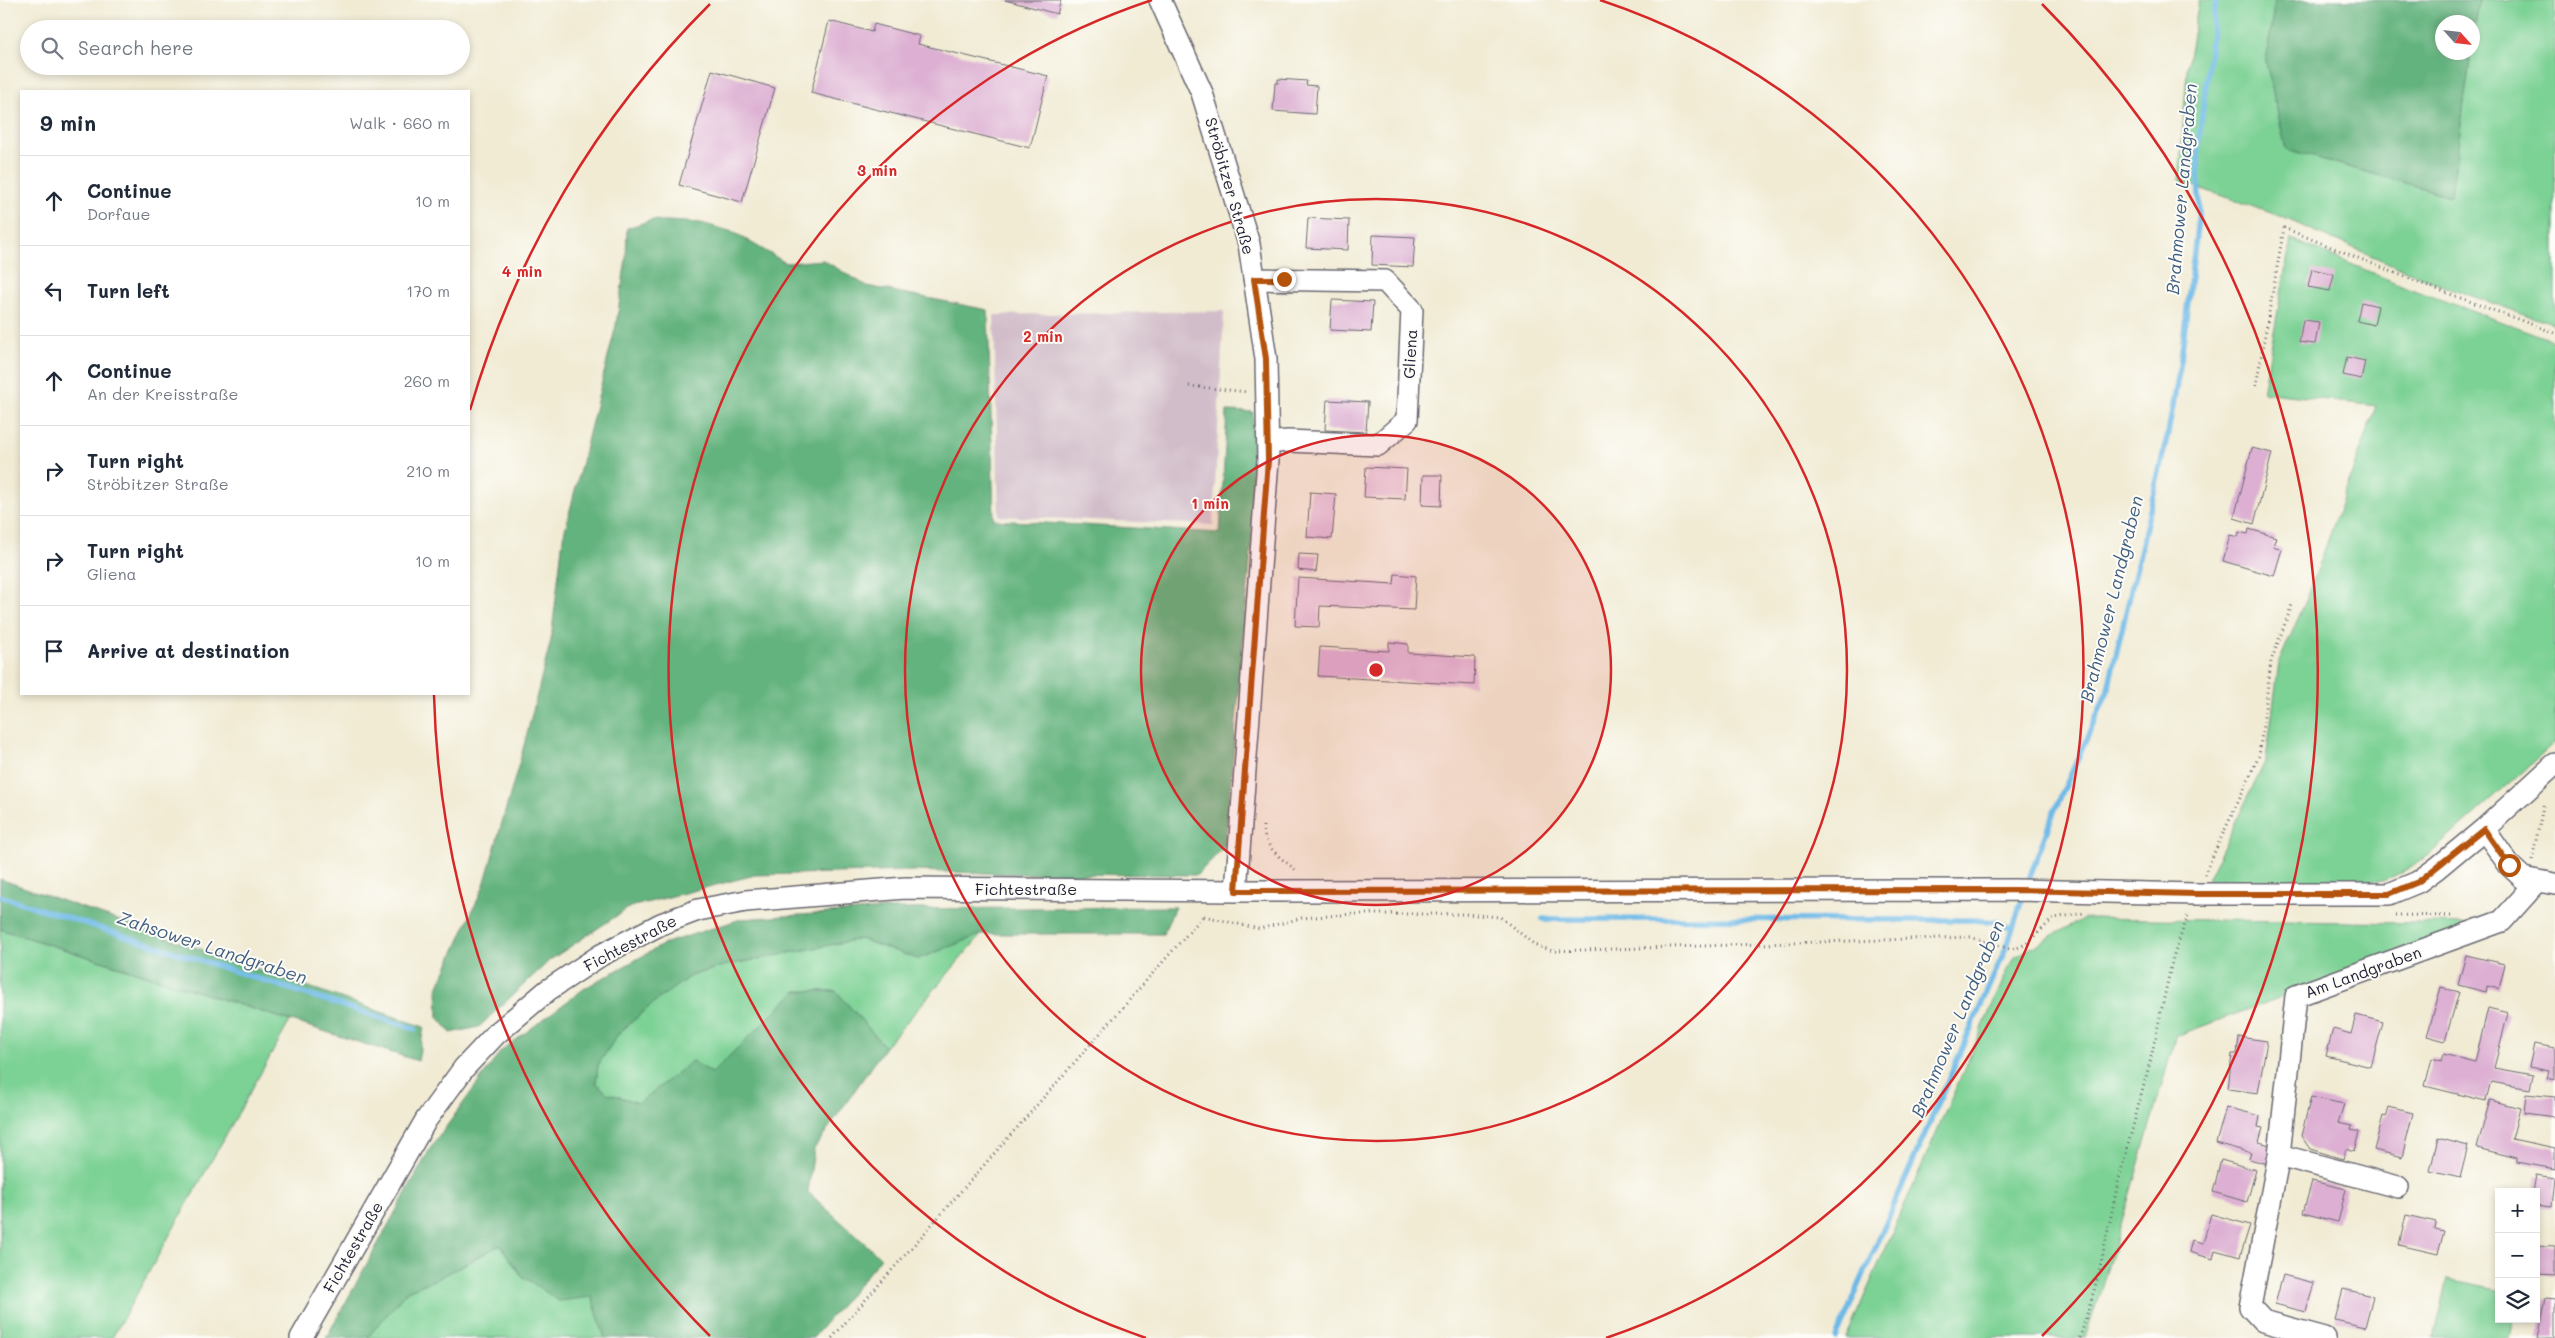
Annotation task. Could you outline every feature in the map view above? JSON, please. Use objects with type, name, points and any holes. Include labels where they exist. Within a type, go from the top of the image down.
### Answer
[{"type":"street","name":"Ströbitzer Straße","points":[[1160,0],[1202,93],[1249,244],[1266,359],[1268,443],[1236,891]]},
{"type":"street","name":"Gliena","points":[[1254,279],[1385,281],[1412,310],[1407,420],[1378,445],[1288,441],[1268,443]]},
{"type":"street","name":"Fichtestraße","points":[[301,1338],[426,1120],[464,1068],[496,1034],[548,990],[600,955],[661,924],[698,910],[746,901],[905,888],[1236,891],[2038,890],[2196,894],[2389,894],[2418,882],[2484,829],[2555,764]]},
{"type":"street","points":[[2484,829],[2509,865],[2523,878],[2546,883]]},
{"type":"street","name":"Am Landgraben","points":[[2325,1338],[2263,1322],[2250,1308],[2279,1155],[2296,996],[2502,921],[2546,883]]},
{"type":"street","points":[[2279,1155],[2398,1188]]},
{"type":"path","points":[[2256,386],[2284,228],[2420,283],[2555,332]]},
{"type":"path","points":[[1189,386],[1267,394]]},
{"type":"path","points":[[2080,1338],[2099,1273],[2118,1183],[2150,1062],[2173,957],[2196,894],[2216,847],[2259,756],[2271,661],[2293,602]]},
{"type":"path","points":[[2546,794],[2531,864],[2546,883]]},
{"type":"path","points":[[832,1338],[1204,916],[1259,929],[1302,918],[1354,914],[1465,914],[1500,917],[1535,945],[1553,951],[1970,937],[2010,949],[2026,944],[2054,918],[2087,912]]},
{"type":"path","points":[[2179,915],[2198,916]]},
{"type":"path","points":[[2385,915],[2454,916]]},
{"type":"shaded area","points":[[1224,311],[1213,525],[999,516],[994,315]]},
{"type":"green space","points":[[2199,0],[2275,0],[2266,62],[2286,149],[2450,196],[2470,60],[2480,60],[2480,15],[2477,15],[2479,0],[2555,0],[2555,325],[2435,283],[2277,215],[2179,181],[2187,69]]},
{"type":"green space","points":[[2275,0],[2479,0],[2477,15],[2435,15],[2435,60],[2470,60],[2451,196],[2286,149],[2266,62]]},
{"type":"green space","points":[[652,220],[701,223],[733,232],[786,263],[823,260],[867,286],[988,310],[994,520],[1220,533],[1227,411],[1253,412],[1252,539],[1225,846],[1197,875],[1014,874],[913,871],[755,875],[630,907],[550,960],[479,1027],[451,1033],[438,1017],[437,990],[484,885],[522,753],[551,640],[563,538],[616,325],[626,259],[627,228]]},
{"type":"green space","points":[[2291,239],[2406,287],[2555,341],[2555,742],[2432,852],[2412,867],[2384,881],[2206,883],[2266,760],[2279,662],[2308,596],[2376,406],[2263,392]]},
{"type":"green space","points":[[0,879],[424,1027],[418,1061],[0,929]]},
{"type":"green space","points":[[1175,907],[1163,934],[982,934],[918,959],[860,939],[723,966],[690,976],[657,1000],[618,1034],[598,1065],[596,1083],[607,1093],[639,1103],[692,1061],[712,1073],[796,991],[836,991],[885,1047],[814,1149],[808,1192],[881,1258],[813,1338],[605,1338],[592,1297],[559,1301],[522,1276],[500,1245],[439,1278],[407,1291],[367,1338],[326,1338],[430,1149],[501,1051],[585,988],[666,943],[741,919],[888,909]]},
{"type":"green space","points":[[2084,918],[2479,924],[2176,1036],[2115,1245],[2085,1338],[1846,1338],[2013,958]]},
{"type":"green space","points":[[0,929],[290,1021],[112,1338],[0,1338]]},
{"type":"green space","points":[[982,934],[885,1047],[836,991],[796,991],[712,1073],[692,1061],[639,1103],[607,1093],[596,1083],[598,1065],[618,1034],[657,1000],[690,976],[723,966],[860,939],[918,959]]},
{"type":"green space","points":[[500,1245],[522,1276],[592,1297],[605,1338],[367,1338],[407,1291],[439,1278]]},
{"type":"green space","points":[[2447,1279],[2495,1288],[2495,1323],[2512,1323],[2509,1338],[2433,1338]]},
{"type":"building","points":[[1005,0],[1061,0],[1057,14]]},
{"type":"building","points":[[829,21],[872,32],[874,24],[920,36],[918,44],[1048,76],[1030,148],[811,93]]},
{"type":"building","points":[[712,70],[775,88],[742,202],[679,185]]},
{"type":"building","points":[[1278,79],[1307,81],[1306,85],[1317,86],[1315,114],[1273,111],[1275,83],[1278,83]]},
{"type":"building","points":[[1308,218],[1349,220],[1348,250],[1306,248]]},
{"type":"building","points":[[1373,235],[1415,237],[1413,267],[1372,265]]},
{"type":"building","points":[[2312,269],[2334,274],[2330,291],[2308,287]]},
{"type":"building","points":[[1332,300],[1373,302],[1371,332],[1330,330]]},
{"type":"building","points":[[2361,302],[2378,306],[2374,325],[2357,321]]},
{"type":"building","points":[[2303,320],[2319,322],[2315,344],[2299,342]]},
{"type":"building","points":[[2347,357],[2365,361],[2361,379],[2343,375]]},
{"type":"building","points":[[1327,400],[1368,402],[1366,432],[1325,430]]},
{"type":"building","points":[[2252,448],[2272,453],[2254,524],[2234,518]]},
{"type":"building","points":[[1366,467],[1407,469],[1405,499],[1364,497]]},
{"type":"building","points":[[1423,475],[1442,475],[1441,506],[1422,505]]},
{"type":"building","points":[[1310,492],[1336,494],[1332,539],[1307,537]]},
{"type":"building","points":[[2249,529],[2276,537],[2273,546],[2282,549],[2274,576],[2223,561],[2230,535],[2238,537],[2239,532],[2248,534]]},
{"type":"building","points":[[1299,554],[1318,555],[1316,572],[1298,570]]},
{"type":"building","points":[[1395,574],[1416,576],[1414,610],[1320,606],[1319,627],[1295,626],[1298,578],[1394,584]]},
{"type":"building","points":[[1389,642],[1408,644],[1408,653],[1475,657],[1474,685],[1318,676],[1320,647],[1389,651]]},
{"type":"building","points":[[2466,955],[2505,964],[2499,989],[2487,986],[2486,992],[2458,985]]},
{"type":"building","points":[[2441,987],[2459,992],[2445,1041],[2427,1036]]},
{"type":"building","points":[[2488,1008],[2508,1013],[2494,1068],[2533,1075],[2530,1089],[2491,1082],[2486,1101],[2425,1086],[2432,1058],[2441,1061],[2443,1054],[2475,1062]]},
{"type":"building","points":[[2356,1015],[2383,1022],[2371,1067],[2326,1056],[2333,1029],[2351,1034]]},
{"type":"building","points":[[2239,1037],[2267,1041],[2258,1093],[2228,1089],[2232,1054],[2237,1054]]},
{"type":"building","points":[[2534,1044],[2555,1048],[2555,1080],[2547,1078],[2549,1071],[2529,1067]]},
{"type":"building","points":[[2526,1094],[2555,1097],[2555,1117],[2524,1113]]},
{"type":"building","points":[[2311,1097],[2344,1104],[2338,1123],[2352,1126],[2351,1130],[2359,1132],[2354,1152],[2346,1149],[2343,1159],[2310,1149],[2301,1136]]},
{"type":"building","points":[[2490,1100],[2520,1108],[2512,1139],[2555,1148],[2555,1169],[2517,1162],[2517,1158],[2477,1148]]},
{"type":"building","points":[[2226,1107],[2260,1116],[2258,1127],[2263,1128],[2259,1142],[2270,1145],[2268,1164],[2249,1159],[2251,1153],[2216,1143]]},
{"type":"building","points":[[2389,1107],[2413,1113],[2402,1157],[2374,1150],[2383,1116],[2386,1117]]},
{"type":"building","points":[[2438,1138],[2468,1146],[2460,1178],[2430,1171]]},
{"type":"building","points":[[2221,1160],[2256,1170],[2247,1202],[2213,1192]]},
{"type":"building","points":[[2536,1175],[2555,1178],[2552,1207],[2540,1206],[2540,1188],[2534,1188]]},
{"type":"building","points":[[2312,1181],[2346,1189],[2338,1222],[2303,1213]]},
{"type":"building","points":[[2211,1214],[2250,1225],[2240,1257],[2215,1250],[2213,1259],[2189,1252],[2192,1240],[2203,1243]]},
{"type":"building","points":[[2406,1215],[2436,1222],[2435,1229],[2444,1231],[2438,1254],[2399,1245]]},
{"type":"building","points":[[2540,1245],[2555,1246],[2555,1275],[2540,1274]]},
{"type":"building","points":[[2283,1275],[2314,1283],[2306,1312],[2275,1304]]},
{"type":"building","points":[[2343,1289],[2373,1296],[2365,1327],[2335,1320]]},
{"type":"building","points":[[2546,1298],[2555,1299],[2555,1338],[2538,1338]]},
{"type":"waterway","name":"Brahmower Landgraben","points":[[2026,887],[2053,814],[2107,693],[2168,433],[2180,366],[2199,211],[2198,148],[2216,0]]},
{"type":"waterway","name":"Zahsower Landgraben","points":[[0,896],[415,1029]]},
{"type":"waterway","name":"Brahmower Landgraben","points":[[1836,1338],[2008,943],[2023,896]]},
{"type":"waterway","name":"Zahsower Landgraben","points":[[1543,919],[1974,920],[1997,922],[2012,928]]},
{"type":"route","points":[[1284,279],[1254,279],[1266,359],[1268,460],[1236,891],[2015,890],[2196,894],[2389,894],[2418,882],[2484,829],[2509,865]]}]
